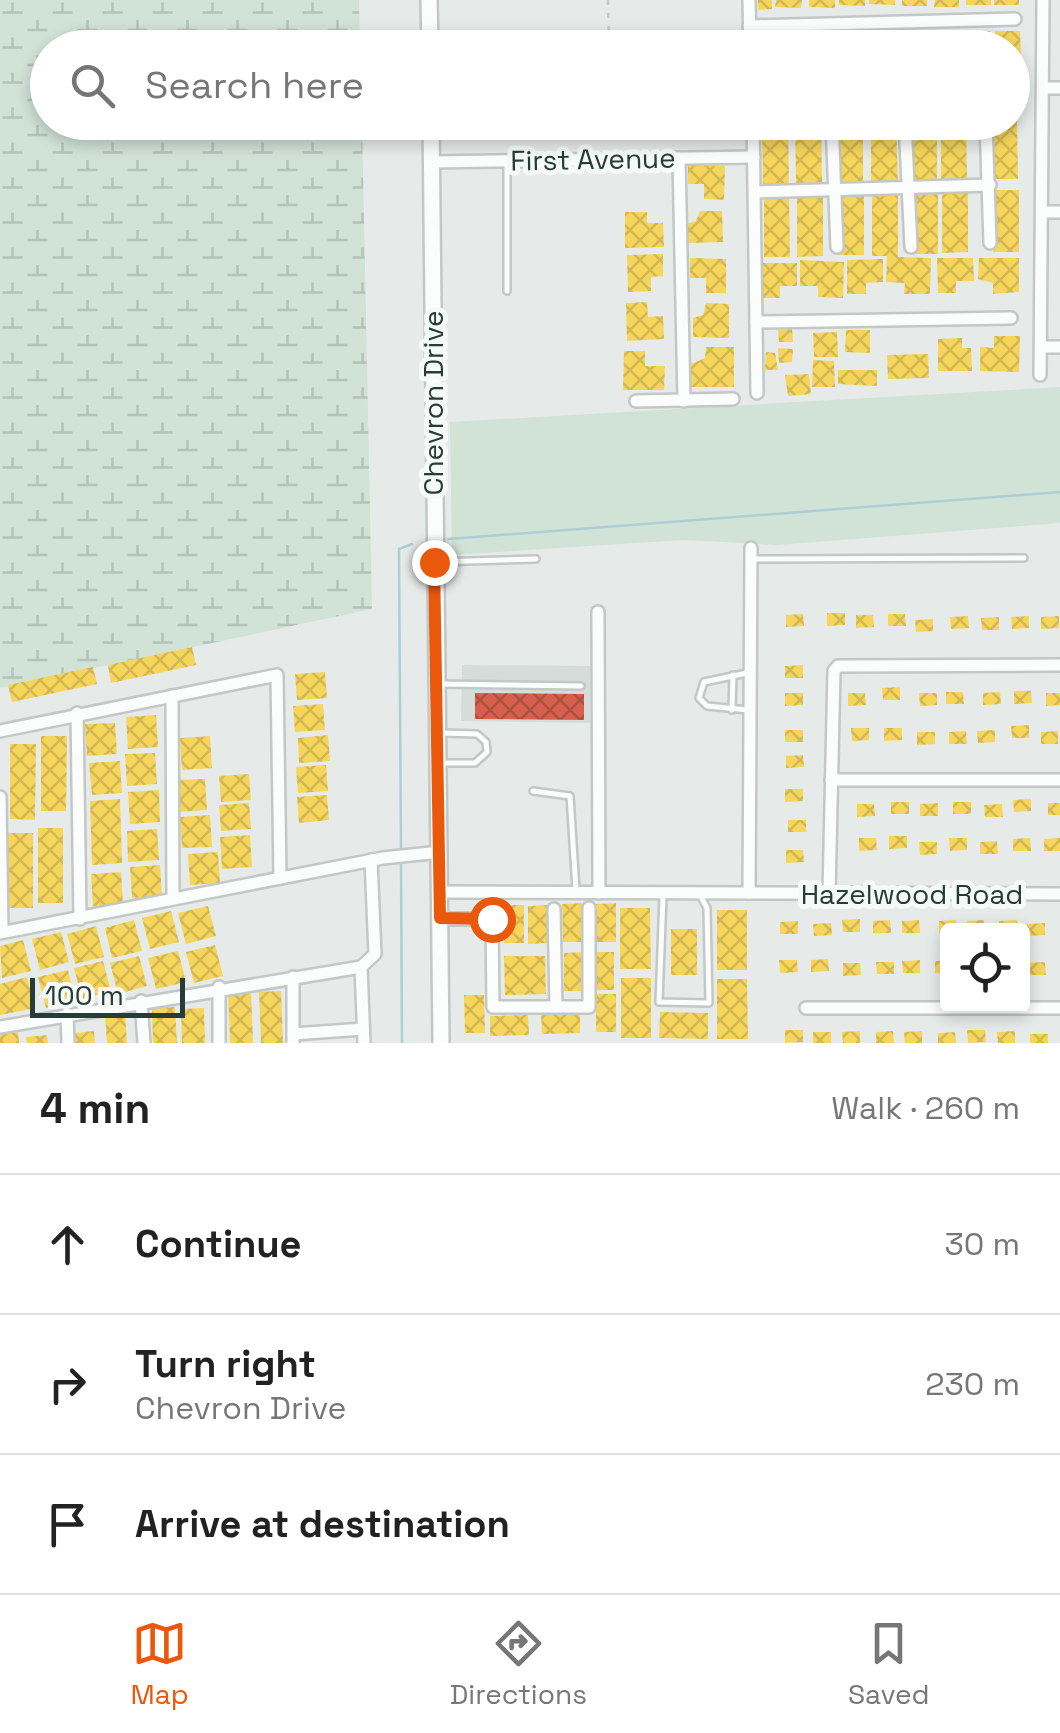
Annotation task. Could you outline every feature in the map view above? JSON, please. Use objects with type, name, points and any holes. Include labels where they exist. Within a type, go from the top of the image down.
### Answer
[{"type":"main road","points":[[430,0],[430,30]]},
{"type":"main road","name":"Chevron Drive","points":[[431,140],[441,1043]]},
{"type":"street","points":[[749,0],[749,30]]},
{"type":"street","points":[[1040,375],[1043,0]]},
{"type":"street","points":[[749,26],[1015,19]]},
{"type":"street","points":[[1042,88],[1060,88]]},
{"type":"street","points":[[754,140],[757,393]]},
{"type":"street","points":[[833,140],[838,247]]},
{"type":"street","points":[[906,140],[911,247]]},
{"type":"street","points":[[987,140],[990,243]]},
{"type":"street","name":"First Avenue","points":[[431,162],[754,157]]},
{"type":"street","points":[[680,158],[673,178],[684,400]]},
{"type":"street","points":[[755,192],[990,185]]},
{"type":"street","points":[[1042,212],[1060,212]]},
{"type":"street","points":[[756,322],[1011,318]]},
{"type":"street","points":[[1040,347],[1060,347]]},
{"type":"street","points":[[636,402],[733,399]]},
{"type":"street","points":[[749,893],[751,554]]},
{"type":"street","points":[[598,612],[599,893]]},
{"type":"street","points":[[829,894],[834,672],[846,665],[1060,665]]},
{"type":"street","points":[[0,730],[277,675],[280,878]]},
{"type":"street","points":[[172,696],[174,898]]},
{"type":"street","points":[[77,713],[80,919]]},
{"type":"street","points":[[831,780],[1060,780]]},
{"type":"street","points":[[0,797],[1,932],[371,860],[440,852]]},
{"type":"street","points":[[0,1027],[361,967],[375,954],[371,860]]},
{"type":"street","name":"Hazelwood Road","points":[[440,892],[1060,894]]},
{"type":"street","points":[[554,908],[556,1007]]},
{"type":"street","points":[[440,918],[492,919],[493,1007],[589,1006],[589,908]]},
{"type":"street","points":[[293,977],[293,1038],[364,1036],[361,967]]},
{"type":"street","points":[[219,988],[220,1043]]},
{"type":"street","points":[[141,1001],[144,1043]]},
{"type":"street","points":[[806,1008],[1060,1008]]},
{"type":"street","points":[[67,1014],[68,1043]]},
{"type":"lane","points":[[507,161],[507,292]]},
{"type":"lane","points":[[751,554],[1024,558]]},
{"type":"lane","points":[[434,562],[536,559]]},
{"type":"lane","points":[[750,710],[707,706],[700,698],[704,682],[751,672]]},
{"type":"lane","points":[[732,710],[734,675]]},
{"type":"lane","points":[[438,684],[581,686]]},
{"type":"lane","points":[[438,733],[477,734],[486,742],[487,752],[475,762],[439,763]]},
{"type":"lane","points":[[533,790],[570,796],[576,892]]},
{"type":"lane","points":[[664,893],[659,1002],[685,1004],[709,1002],[707,908],[700,892]]},
{"type":"path","points":[[608,0],[609,30]]},
{"type":"path","points":[[611,140],[612,159]]},
{"type":"shaded area","points":[[462,665],[590,666],[590,723],[461,721]]},
{"type":"green space","points":[[0,0],[359,0],[360,30],[30,30],[30,140],[362,140],[372,609],[0,688]]},
{"type":"green space","points":[[1060,387],[1060,523],[777,545],[683,540],[452,555],[450,422]]},
{"type":"building: Homes","points":[[758,0],[772,0],[772,9],[758,10]]},
{"type":"building: Homes","points":[[776,0],[802,0],[801,8],[775,7]]},
{"type":"building: Homes","points":[[809,0],[835,0],[835,8],[809,7]]},
{"type":"building: Homes","points":[[839,0],[865,0],[865,6],[839,5]]},
{"type":"building: Homes","points":[[869,0],[895,0],[895,5],[869,4]]},
{"type":"building: Homes","points":[[902,0],[927,0],[927,6],[902,6]]},
{"type":"building: Homes","points":[[935,0],[959,0],[959,7],[934,7]]},
{"type":"building: Homes","points":[[966,0],[991,0],[991,5],[966,5]]},
{"type":"building: Homes","points":[[994,0],[1019,0],[1019,5],[994,5]]},
{"type":"building: Homes","points":[[762,140],[788,140],[789,184],[763,184]]},
{"type":"building: Homes","points":[[795,140],[821,140],[822,183],[796,183]]},
{"type":"building: Homes","points":[[837,140],[863,140],[863,182],[837,182]]},
{"type":"building: Homes","points":[[871,140],[897,140],[898,183],[871,183]]},
{"type":"building: Homes","points":[[911,140],[937,140],[937,180],[911,181]]},
{"type":"building: Homes","points":[[941,140],[966,140],[967,179],[941,179]]},
{"type":"building: Homes","points":[[992,140],[1017,140],[1018,179],[992,179]]},
{"type":"building: Homes","points":[[688,165],[725,166],[724,200],[704,199],[704,184],[688,184]]},
{"type":"building: Homes","points":[[993,190],[1019,190],[1019,252],[993,252]]},
{"type":"building: Homes","points":[[942,191],[968,191],[968,252],[942,253]]},
{"type":"building: Homes","points":[[912,192],[938,192],[938,254],[912,254]]},
{"type":"building: Homes","points":[[864,193],[864,255],[839,255],[838,194]]},
{"type":"building: Homes","points":[[872,194],[898,194],[898,257],[931,258],[930,294],[904,294],[905,283],[886,282],[887,256],[872,256]]},
{"type":"building: Homes","points":[[764,195],[789,195],[790,257],[764,257]]},
{"type":"building: Homes","points":[[797,195],[823,195],[823,256],[797,257]]},
{"type":"building: Homes","points":[[700,211],[722,211],[723,242],[687,243],[686,224],[696,221]]},
{"type":"building: Homes","points":[[625,212],[647,212],[647,223],[663,223],[664,247],[625,248]]},
{"type":"building: Homes","points":[[663,254],[663,276],[651,277],[651,291],[628,292],[627,255]]},
{"type":"building: Homes","points":[[690,258],[726,259],[726,293],[706,293],[706,278],[690,278]]},
{"type":"building: Homes","points":[[937,258],[973,258],[974,281],[956,281],[956,293],[938,293]]},
{"type":"building: Homes","points":[[979,258],[1019,258],[1019,292],[993,294],[993,283],[978,279]]},
{"type":"building: Homes","points":[[883,259],[883,282],[866,283],[866,294],[847,294],[847,260]]},
{"type":"building: Homes","points":[[800,260],[844,262],[843,298],[818,297],[818,286],[800,286]]},
{"type":"building: Homes","points":[[760,263],[797,263],[797,286],[780,286],[780,298],[761,298]]},
{"type":"building: Homes","points":[[647,302],[648,317],[663,316],[664,339],[627,341],[626,303]]},
{"type":"building: Homes","points":[[706,303],[729,304],[729,338],[693,337],[693,318],[703,315]]},
{"type":"building: Homes","points":[[792,329],[793,342],[779,342],[778,330]]},
{"type":"building: Homes","points":[[846,330],[870,330],[870,353],[845,352]]},
{"type":"building: Homes","points":[[837,332],[838,357],[814,357],[813,333]]},
{"type":"building: Homes","points":[[994,336],[1020,336],[1019,372],[980,371],[980,347],[994,348]]},
{"type":"building: Homes","points":[[962,338],[962,348],[971,348],[972,371],[938,371],[938,339]]},
{"type":"building: Homes","points":[[706,347],[734,347],[734,387],[691,387],[691,364],[705,358]]},
{"type":"building: Homes","points":[[778,348],[793,349],[792,362],[779,363]]},
{"type":"building: Homes","points":[[624,351],[645,351],[645,366],[665,366],[664,390],[623,390]]},
{"type":"building: Homes","points":[[766,352],[775,353],[778,370],[765,370]]},
{"type":"building: Homes","points":[[928,354],[929,378],[888,379],[887,355]]},
{"type":"building: Homes","points":[[813,360],[834,361],[835,387],[812,387]]},
{"type":"building: Homes","points":[[838,370],[877,370],[877,386],[838,384]]},
{"type":"building: Homes","points":[[809,374],[811,394],[788,396],[785,375]]},
{"type":"building: Homes","points":[[827,613],[845,613],[845,625],[827,626]]},
{"type":"building: Homes","points":[[803,614],[804,626],[786,627],[786,615]]},
{"type":"building: Homes","points":[[888,614],[905,614],[906,626],[888,626]]},
{"type":"building: Homes","points":[[856,615],[873,615],[874,627],[856,628]]},
{"type":"building: Homes","points":[[968,616],[969,628],[951,629],[950,617]]},
{"type":"building: Homes","points":[[1029,616],[1029,628],[1012,629],[1011,617]]},
{"type":"building: Homes","points":[[1059,616],[1059,628],[1041,629],[1041,617]]},
{"type":"building: Homes","points":[[999,617],[999,630],[982,630],[981,618]]},
{"type":"building: Homes","points":[[933,619],[933,631],[916,632],[915,620]]},
{"type":"building: Homes","points":[[192,647],[196,665],[111,683],[108,665]]},
{"type":"building: Homes","points":[[803,665],[803,678],[785,678],[785,666]]},
{"type":"building: Homes","points":[[93,667],[97,684],[12,702],[8,685]]},
{"type":"building: Homes","points":[[325,672],[327,698],[297,700],[295,674]]},
{"type":"building: Homes","points":[[900,687],[900,700],[883,700],[882,688]]},
{"type":"building: Homes","points":[[1014,691],[1031,691],[1032,703],[1014,704]]},
{"type":"building: Homes","points":[[946,692],[963,692],[964,704],[946,704]]},
{"type":"building: Homes","points":[[1000,692],[1001,704],[983,705],[983,693]]},
{"type":"building: Homes","points":[[785,693],[803,693],[803,705],[785,706]]},
{"type":"building: Homes","points":[[848,693],[865,693],[866,705],[848,706]]},
{"type":"building: Homes","points":[[919,693],[937,693],[937,705],[920,706]]},
{"type":"building: Homes","points":[[1046,693],[1060,693],[1060,705],[1046,706]]},
{"type":"building: Homes","points":[[323,704],[325,730],[295,732],[293,706]]},
{"type":"building: Homes","points":[[156,715],[158,747],[128,749],[126,717]]},
{"type":"building: Homes","points":[[115,723],[117,754],[87,756],[85,724]]},
{"type":"building: Homes","points":[[1029,725],[1029,738],[1012,738],[1011,726]]},
{"type":"building: Homes","points":[[851,728],[869,728],[869,740],[852,741]]},
{"type":"building: Homes","points":[[884,728],[902,728],[902,740],[884,741]]},
{"type":"building: Homes","points":[[785,730],[803,730],[803,742],[785,742]]},
{"type":"building: Homes","points":[[995,730],[995,742],[978,743],[977,731]]},
{"type":"building: Homes","points":[[966,731],[967,744],[949,744],[949,732]]},
{"type":"building: Homes","points":[[1058,731],[1058,744],[1041,744],[1041,732]]},
{"type":"building: Homes","points":[[917,732],[935,732],[935,744],[917,745]]},
{"type":"building: Homes","points":[[328,735],[330,761],[299,763],[298,738]]},
{"type":"building: Homes","points":[[41,736],[67,736],[66,811],[41,811]]},
{"type":"building: Homes","points":[[210,736],[212,768],[182,770],[180,738]]},
{"type":"building: Homes","points":[[10,744],[36,744],[35,820],[10,819]]},
{"type":"building: Homes","points":[[155,753],[157,784],[127,786],[125,754]]},
{"type":"building: Homes","points":[[803,755],[804,767],[786,768],[786,756]]},
{"type":"building: Homes","points":[[120,761],[122,793],[92,795],[89,763]]},
{"type":"building: Homes","points":[[326,765],[328,791],[298,793],[296,767]]},
{"type":"building: Homes","points":[[249,774],[251,800],[221,802],[219,776]]},
{"type":"building: Homes","points":[[205,779],[207,810],[177,812],[175,780]]},
{"type":"building: Homes","points":[[785,789],[803,789],[803,801],[785,802]]},
{"type":"building: Homes","points":[[159,790],[160,822],[130,824],[128,792]]},
{"type":"building: Homes","points":[[327,795],[329,820],[299,823],[297,797]]},
{"type":"building: Homes","points":[[120,799],[122,863],[92,865],[90,801]]},
{"type":"building: Homes","points":[[1031,799],[1031,811],[1014,812],[1013,800]]},
{"type":"building: Homes","points":[[891,802],[909,802],[909,814],[891,814]]},
{"type":"building: Homes","points":[[953,802],[971,802],[971,814],[953,814]]},
{"type":"building: Homes","points":[[249,803],[251,829],[221,831],[219,805]]},
{"type":"building: Homes","points":[[938,803],[938,816],[920,816],[920,804]]},
{"type":"building: Homes","points":[[1048,803],[1060,803],[1060,815],[1048,815]]},
{"type":"building: Homes","points":[[857,804],[874,804],[875,816],[857,817]]},
{"type":"building: Homes","points":[[1002,804],[1003,817],[985,817],[984,805]]},
{"type":"building: Homes","points":[[210,815],[212,847],[182,848],[180,817]]},
{"type":"building: Homes","points":[[788,820],[806,820],[806,832],[788,832]]},
{"type":"building: Homes","points":[[38,828],[63,828],[63,903],[38,903]]},
{"type":"building: Homes","points":[[157,829],[159,860],[128,862],[127,831]]},
{"type":"building: Homes","points":[[8,833],[33,833],[33,908],[8,908]]},
{"type":"building: Homes","points":[[250,835],[252,867],[222,869],[220,837]]},
{"type":"building: Homes","points":[[889,836],[907,836],[907,848],[889,849]]},
{"type":"building: Homes","points":[[859,838],[876,838],[877,850],[859,851]]},
{"type":"building: Homes","points":[[949,838],[967,838],[967,850],[950,851]]},
{"type":"building: Homes","points":[[1030,838],[1031,851],[1013,851],[1013,839]]},
{"type":"building: Homes","points":[[1060,838],[1060,851],[1044,851],[1044,839]]},
{"type":"building: Homes","points":[[997,841],[998,854],[980,854],[980,842]]},
{"type":"building: Homes","points":[[919,842],[937,842],[937,854],[920,855]]},
{"type":"building: Homes","points":[[786,850],[803,850],[804,862],[786,863]]},
{"type":"building: Homes","points":[[218,852],[220,883],[190,885],[188,854]]},
{"type":"building: Homes","points":[[160,865],[162,897],[132,898],[130,867]]},
{"type":"building: Homes","points":[[121,872],[123,904],[93,906],[91,874]]},
{"type":"building: Homes","points":[[582,903],[583,942],[563,942],[562,904]]},
{"type":"building: Homes","points":[[616,903],[616,942],[596,942],[596,904]]},
{"type":"building: Homes","points":[[504,905],[524,905],[524,943],[504,943]]},
{"type":"building: Homes","points":[[548,905],[548,943],[528,944],[528,906]]},
{"type":"building: Homes","points":[[208,906],[216,936],[186,944],[178,913]]},
{"type":"building: Homes","points":[[620,908],[650,908],[651,969],[620,969]]},
{"type":"building: Homes","points":[[717,910],[747,910],[747,970],[717,970]]},
{"type":"building: Homes","points":[[171,911],[179,942],[150,949],[142,918]]},
{"type":"building: Homes","points":[[860,919],[860,932],[843,932],[842,920]]},
{"type":"building: Homes","points":[[134,920],[142,951],[112,958],[105,928]]},
{"type":"building: Homes","points":[[890,920],[891,933],[873,933],[873,921]]},
{"type":"building: Homes","points":[[919,920],[920,933],[902,933],[902,921]]},
{"type":"building: Homes","points":[[798,921],[798,934],[780,934],[780,922]]},
{"type":"building: Homes","points":[[831,923],[832,935],[814,936],[813,924]]},
{"type":"building: Homes","points":[[1045,923],[1045,935],[1030,936],[1030,924]]},
{"type":"building: Homes","points":[[96,926],[104,957],[75,964],[67,934]]},
{"type":"building: Homes","points":[[671,929],[697,929],[697,975],[671,975]]},
{"type":"building: Homes","points":[[61,932],[69,962],[40,970],[32,939]]},
{"type":"building: Homes","points":[[23,940],[31,971],[2,978],[0,946]]},
{"type":"building: Homes","points":[[215,945],[223,976],[194,983],[186,952]]},
{"type":"building: Homes","points":[[178,951],[186,982],[156,989],[148,958]]},
{"type":"building: Homes","points":[[584,952],[584,991],[564,991],[564,953]]},
{"type":"building: Homes","points":[[594,952],[614,952],[614,990],[595,990]]},
{"type":"building: Homes","points":[[139,956],[147,986],[118,994],[110,963]]},
{"type":"building: Homes","points":[[504,956],[545,956],[546,994],[505,995]]},
{"type":"building: Homes","points":[[828,959],[829,971],[811,972],[811,960]]},
{"type":"building: Homes","points":[[779,960],[797,960],[798,972],[780,973]]},
{"type":"building: Homes","points":[[920,960],[920,973],[903,973],[902,961]]},
{"type":"building: Homes","points":[[103,961],[111,991],[82,999],[74,968]]},
{"type":"building: Homes","points":[[876,962],[894,962],[894,974],[877,974]]},
{"type":"building: Homes","points":[[1045,962],[1046,975],[1030,975],[1030,963]]},
{"type":"building: Homes","points":[[843,963],[860,963],[861,975],[843,976]]},
{"type":"building: Homes","points":[[68,970],[75,1000],[46,1008],[38,977]]},
{"type":"building: Homes","points":[[27,977],[35,1008],[0,1015],[0,984]]},
{"type":"building: Homes","points":[[621,978],[651,978],[651,1038],[621,1038]]},
{"type":"building: Homes","points":[[717,979],[747,979],[748,1039],[717,1039]]},
{"type":"building: Homes","points":[[251,991],[253,1043],[230,1043],[228,992]]},
{"type":"building: Homes","points":[[281,991],[283,1043],[261,1043],[259,992]]},
{"type":"building: Homes","points":[[596,994],[616,994],[616,1032],[596,1032]]},
{"type":"building: Homes","points":[[464,995],[484,995],[485,1033],[465,1033]]},
{"type":"building: Homes","points":[[175,1007],[177,1043],[153,1043],[152,1008]]},
{"type":"building: Homes","points":[[204,1008],[205,1043],[182,1043],[181,1009]]},
{"type":"building: Homes","points":[[660,1012],[708,1013],[708,1039],[659,1038]]},
{"type":"building: Homes","points":[[125,1013],[127,1043],[107,1043],[105,1015]]},
{"type":"building: Homes","points":[[580,1013],[580,1033],[542,1034],[541,1014]]},
{"type":"building: Homes","points":[[528,1015],[529,1035],[490,1036],[490,1016]]},
{"type":"building: Homes","points":[[785,1030],[803,1030],[803,1042],[785,1043]]},
{"type":"building: Homes","points":[[967,1030],[985,1030],[986,1042],[968,1043]]},
{"type":"building: Homes","points":[[18,1031],[19,1043],[0,1043],[0,1033]]},
{"type":"building: Homes","points":[[94,1031],[95,1043],[76,1043],[75,1033]]},
{"type":"building: Homes","points":[[860,1031],[860,1043],[843,1043],[842,1032]]},
{"type":"building: Homes","points":[[893,1031],[894,1043],[876,1043],[876,1032]]},
{"type":"building: Homes","points":[[922,1031],[922,1043],[905,1043],[904,1032]]},
{"type":"building: Homes","points":[[1015,1031],[1015,1043],[998,1043],[997,1032]]},
{"type":"building: Homes","points":[[813,1032],[831,1032],[831,1043],[813,1043]]},
{"type":"building: Homes","points":[[955,1032],[956,1043],[938,1043],[938,1033]]},
{"type":"building: Homes","points":[[1030,1034],[1048,1034],[1048,1043],[1030,1043]]},
{"type":"building: Homes","points":[[47,1035],[48,1043],[27,1043],[26,1037]]},
{"type":"building: Shops","points":[[475,693],[584,694],[584,720],[475,719]]},
{"type":"waterway","points":[[448,539],[1060,492]]},
{"type":"waterway","points":[[401,854],[399,549],[412,544]]},
{"type":"waterway","points":[[401,862],[402,1043]]},
{"type":"route","points":[[434,562],[440,918],[492,919]]}]
